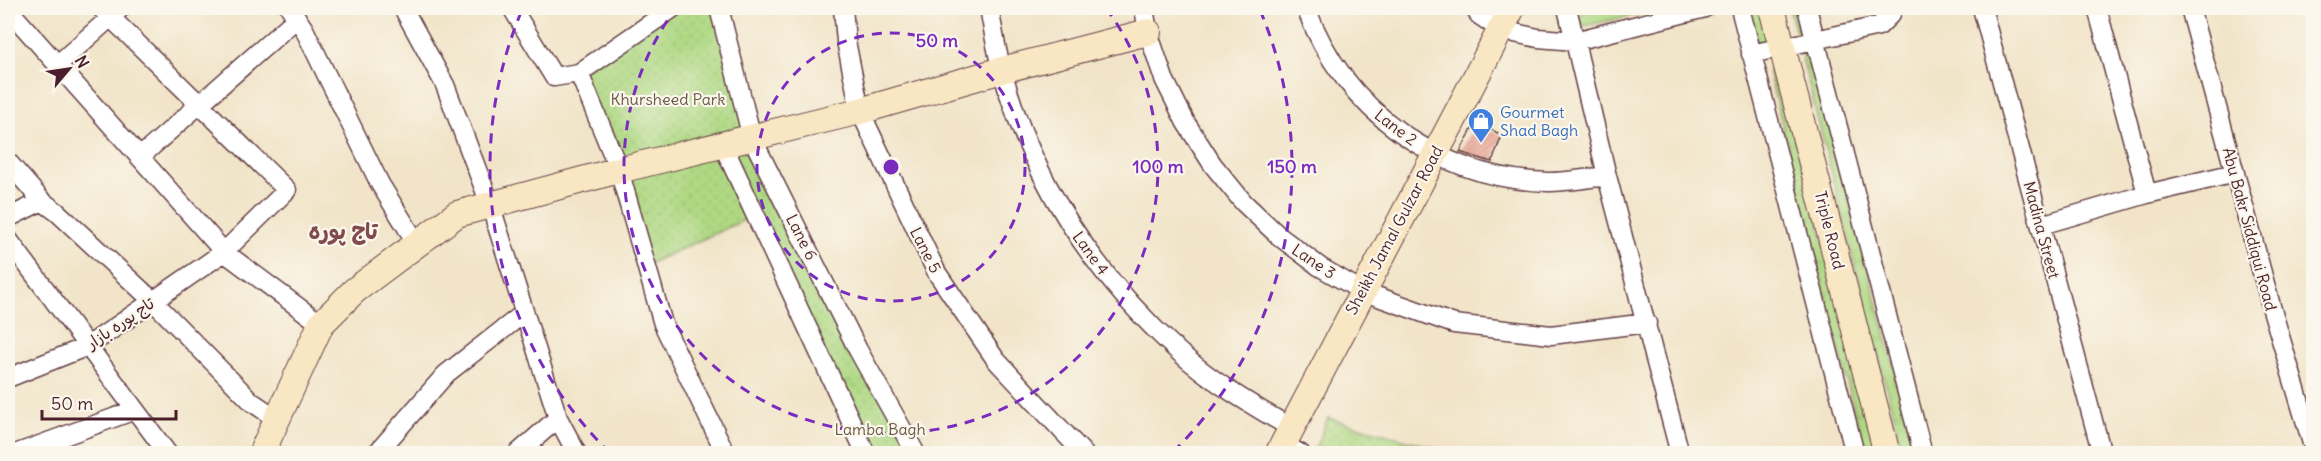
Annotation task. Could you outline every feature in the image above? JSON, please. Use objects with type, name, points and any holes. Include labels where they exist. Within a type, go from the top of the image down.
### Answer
[{"type":"street","points":[[403,8],[445,86],[490,204],[558,418],[577,453]]},
{"type":"street","points":[[512,8],[554,77],[579,73],[673,8]]},
{"type":"street","name":"Lane 6","points":[[719,8],[752,138],[858,350],[916,453]]},
{"type":"street","name":"Lane 5","points":[[843,8],[846,41],[860,111],[937,273],[996,360],[1084,453]]},
{"type":"street","name":"Lane 4","points":[[989,8],[1002,69],[1023,134],[1052,195],[1095,261],[1131,305],[1179,352],[1233,393],[1288,445]]},
{"type":"street","name":"Lane 2","points":[[1306,8],[1317,36],[1347,84],[1387,124],[1434,154],[1490,174],[1548,182],[1607,176]]},
{"type":"street","points":[[1474,8],[1479,15],[1507,19],[1538,38],[1575,41],[1704,8]]},
{"type":"street","points":[[1566,8],[1607,176],[1680,453]]},
{"type":"street","points":[[1740,8],[1855,453]]},
{"type":"street","name":"Triple Road","points":[[1772,8],[1887,453]]},
{"type":"street","points":[[1807,8],[1923,453]]},
{"type":"street","points":[[1751,54],[1880,26],[1891,14],[1892,8]]},
{"type":"street","name":"Madina Street","points":[[1982,8],[2102,453]]},
{"type":"street","points":[[2097,8],[2147,194]]},
{"type":"street","name":"Abu Bakr Siddiqui Road","points":[[2190,8],[2273,313],[2313,450]]},
{"type":"street","points":[[8,9],[224,252],[321,324]]},
{"type":"street","points":[[57,65],[111,10],[200,104]]},
{"type":"street","points":[[140,157],[200,104],[294,13],[381,184],[417,243]]},
{"type":"street","name":"Sheikh Jamal Gulzar Road","points":[[1288,445],[1362,291],[1507,19]]},
{"type":"street","points":[[261,453],[321,324],[354,291],[457,214],[619,170],[860,111],[1002,69],[1146,20]]},
{"type":"street","name":"Lane 3","points":[[1146,20],[1164,79],[1186,123],[1213,165],[1244,203],[1280,237],[1320,267],[1362,291],[1454,324],[1551,335],[1647,323]]},
{"type":"street","points":[[579,73],[619,170],[663,324],[726,453]]},
{"type":"street","name":"تاج پورہ بازار","points":[[8,378],[88,346],[224,252],[287,190],[200,104]]},
{"type":"street","points":[[723,145],[866,453]]},
{"type":"street","points":[[8,162],[42,201],[57,212],[153,301],[252,402],[277,419]]},
{"type":"street","points":[[2041,225],[2147,194],[2235,173]]},
{"type":"street","points":[[8,218],[42,201]]},
{"type":"street","points":[[8,239],[168,453]]},
{"type":"street","points":[[376,453],[446,374],[524,313]]},
{"type":"street","points":[[15,453],[135,410]]},
{"type":"street","points":[[518,453],[558,418]]},
{"type":"green space","name":"Khursheed Park","points":[[675,8],[719,8],[752,138],[916,453],[869,453],[755,215],[646,265],[579,73]]},
{"type":"green space","points":[[1601,8],[1667,8],[1585,26],[1579,21],[1584,11]]},
{"type":"green space","points":[[1747,8],[1764,8],[1773,39],[1761,46],[1757,42]]},
{"type":"green space","points":[[1789,8],[1802,8],[1809,32],[1797,35]]},
{"type":"green space","points":[[1808,52],[1811,53],[1917,453],[1903,453],[1803,62],[1803,56]]},
{"type":"green space","points":[[1775,66],[1883,453],[1865,453],[1769,73]]},
{"type":"green space","points":[[1328,418],[1453,453],[1320,453],[1314,451]]},
{"type":"building","name":"Gourmet Shad Bagh","points":[[1476,122],[1502,135],[1492,162],[1460,152]]},
{"type":"place","name":"Gourmet Shad Bagh","points":[[1481,144]]},
{"type":"district","name":"تاج پورہ","points":[[343,231]]},
{"type":"park label","name":"Lamba Bagh","points":[[880,429]]}]
